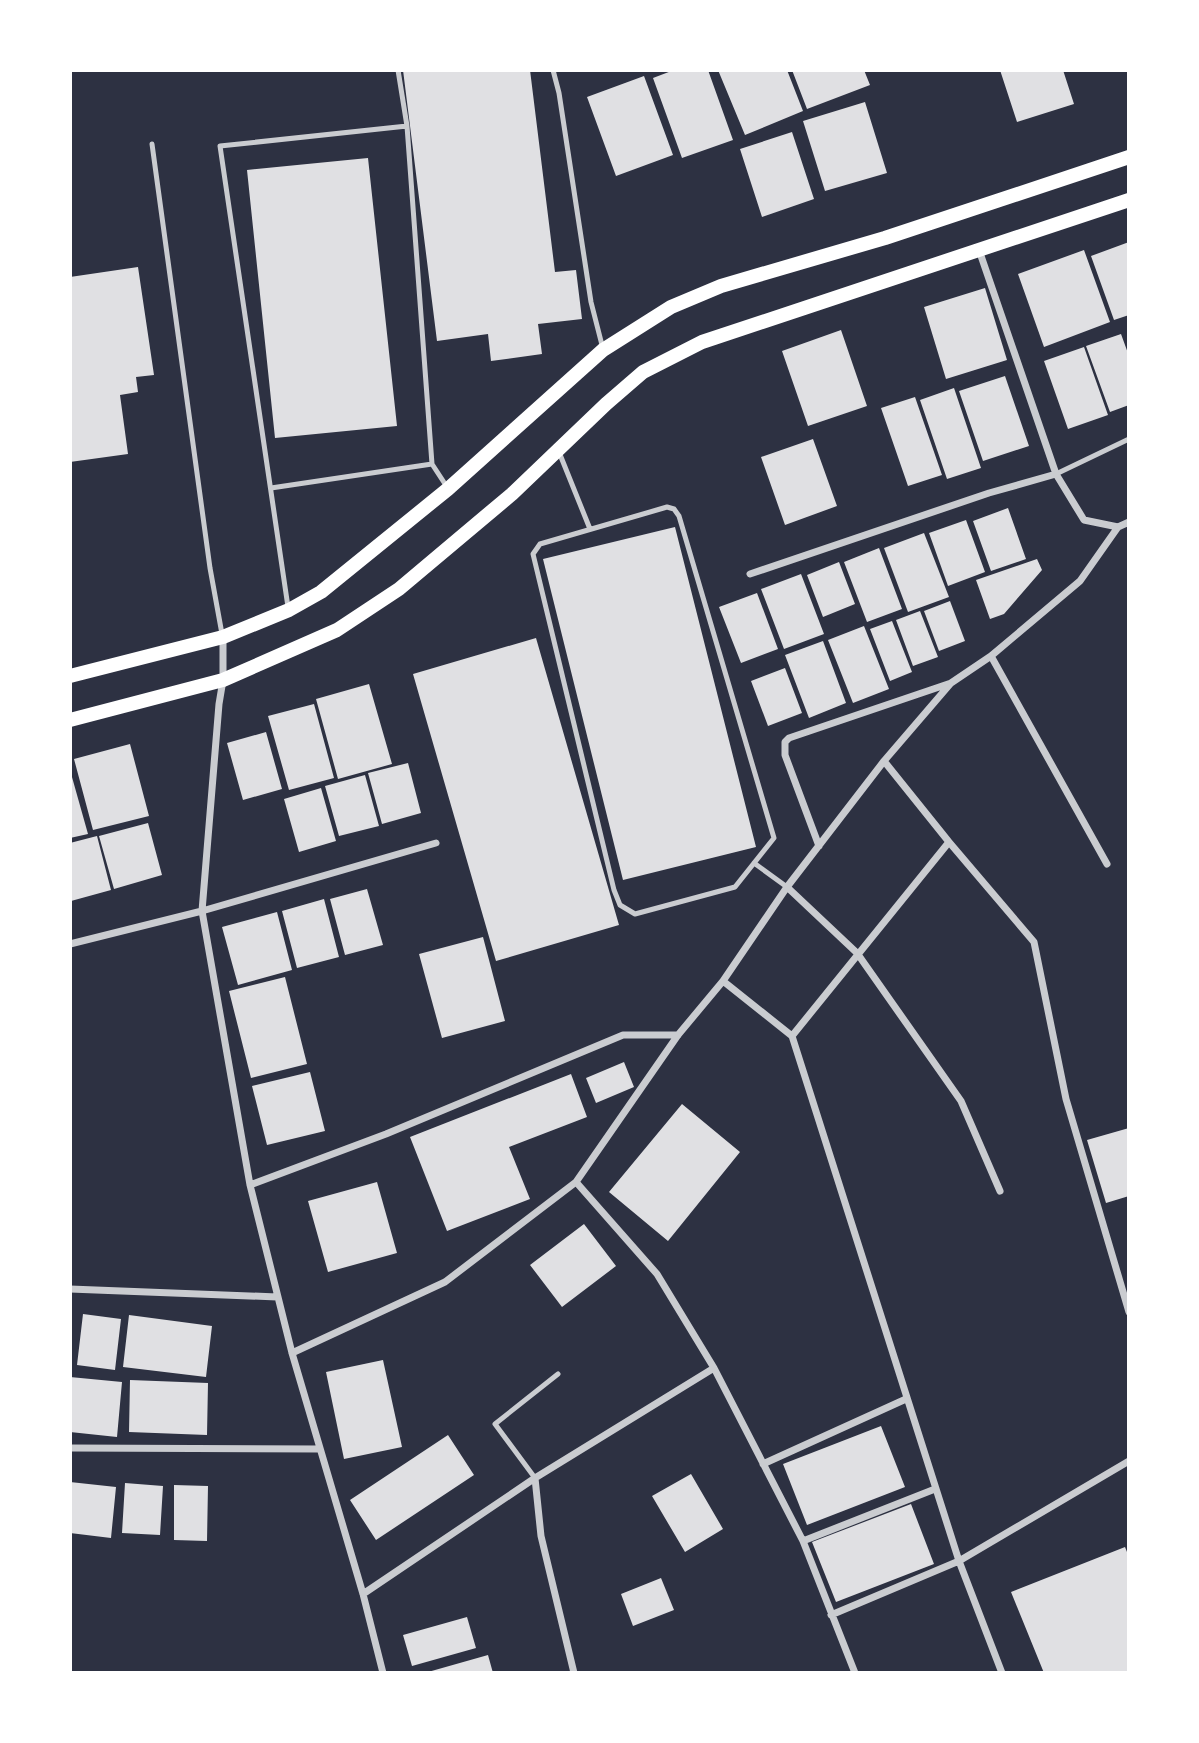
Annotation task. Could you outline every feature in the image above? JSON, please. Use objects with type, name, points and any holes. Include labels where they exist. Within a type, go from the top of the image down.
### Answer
[{"type":"main road","points":[[70,676],[223,637],[289,610],[321,593],[449,489],[603,350],[671,307],[721,286],[885,237],[1129,157]]},
{"type":"main road","points":[[70,720],[223,680],[337,630],[399,589],[512,494],[643,372],[702,342],[1129,200]]},
{"type":"street","points":[[979,249],[1056,474],[1084,520],[1118,527]]},
{"type":"street","points":[[750,574],[1056,474]]},
{"type":"street","points":[[292,1353],[445,1282],[576,1182],[678,1035],[723,981],[787,887],[884,761],[951,683],[990,656],[1080,581],[1118,527],[1129,522]]},
{"type":"street","points":[[223,637],[223,680],[202,911],[250,1185],[292,1353],[363,1594],[383,1673]]},
{"type":"street","points":[[990,656],[1107,864]]},
{"type":"street","points":[[819,846],[785,755],[785,742],[789,738],[951,683]]},
{"type":"street","points":[[884,761],[1034,943],[1066,1099],[1129,1312]]},
{"type":"street","points":[[792,1036],[949,842]]},
{"type":"street","points":[[70,944],[202,911],[436,844]]},
{"type":"street","points":[[787,887],[857,953],[961,1101],[1000,1191]]},
{"type":"street","points":[[723,981],[792,1036],[935,1489],[1002,1673]]},
{"type":"street","points":[[250,1185],[386,1135],[623,1035],[678,1035]]},
{"type":"street","points":[[576,1182],[657,1275],[715,1368],[803,1541],[855,1673]]},
{"type":"street","points":[[70,1289],[278,1297]]},
{"type":"street","points":[[363,1594],[535,1478],[715,1368]]},
{"type":"street","points":[[763,1464],[906,1399]]},
{"type":"street","points":[[70,1448],[320,1449]]},
{"type":"street","points":[[831,1615],[959,1561],[1129,1461]]},
{"type":"street","points":[[535,1478],[541,1536],[574,1673]]},
{"type":"street","points":[[803,1541],[935,1489]]},
{"type":"lane","points":[[398,70],[407,126],[432,464],[449,489]]},
{"type":"lane","points":[[553,70],[559,93],[591,302],[603,350]]},
{"type":"lane","points":[[289,610],[220,146],[407,126]]},
{"type":"lane","points":[[152,144],[210,568],[223,637]]},
{"type":"lane","points":[[1056,474],[1129,439]]},
{"type":"lane","points":[[558,449],[590,529]]},
{"type":"lane","points":[[271,488],[432,464]]},
{"type":"lane","points":[[667,507],[674,509],[679,516],[774,838],[735,887],[635,914],[626,911],[616,899],[534,560],[535,549],[540,544],[590,529],[667,507]]},
{"type":"lane","points":[[754,863],[787,887]]},
{"type":"lane","points":[[535,1478],[495,1424],[558,1374]]},
{"type":"building","points":[[403,70],[530,70],[555,272],[576,270],[582,319],[538,324],[542,354],[491,361],[488,334],[437,341]]},
{"type":"building","points":[[674,70],[708,70],[733,140],[682,158],[653,78]]},
{"type":"building","points":[[718,70],[787,70],[803,111],[745,135]]},
{"type":"building","points":[[792,70],[864,70],[870,85],[807,109]]},
{"type":"building","points":[[1000,70],[1063,70],[1074,104],[1017,122]]},
{"type":"building","points":[[644,76],[673,155],[616,176],[587,97]]},
{"type":"building","points":[[865,102],[887,173],[825,191],[803,121]]},
{"type":"building","points":[[792,132],[814,199],[762,217],[740,149]]},
{"type":"building","points":[[368,158],[397,426],[275,438],[247,170]]},
{"type":"building","points":[[1129,242],[1129,315],[1114,320],[1091,256]]},
{"type":"building","points":[[1084,250],[1110,322],[1044,347],[1018,274]]},
{"type":"building","points":[[138,267],[154,375],[136,377],[138,392],[120,395],[128,454],[70,462],[70,277]]},
{"type":"building","points":[[985,288],[1007,360],[946,379],[924,307]]},
{"type":"building","points":[[841,330],[867,406],[808,426],[782,351]]},
{"type":"building","points":[[1121,334],[1129,356],[1129,405],[1110,412],[1086,346]]},
{"type":"building","points":[[1084,347],[1108,415],[1068,429],[1044,361]]},
{"type":"building","points":[[1005,376],[1029,446],[983,461],[959,391]]},
{"type":"building","points":[[954,388],[981,468],[947,479],[920,400]]},
{"type":"building","points":[[915,397],[942,475],[908,486],[881,408]]},
{"type":"building","points":[[813,439],[837,506],[785,525],[761,457]]},
{"type":"building","points":[[1008,508],[1026,559],[991,571],[973,521]]},
{"type":"building","points":[[966,520],[985,572],[948,586],[929,533]]},
{"type":"building","points":[[675,527],[756,847],[623,880],[543,559]]},
{"type":"building","points":[[924,533],[949,597],[908,612],[884,548]]},
{"type":"building","points":[[879,548],[902,609],[867,622],[844,562]]},
{"type":"building","points":[[1037,559],[1042,570],[1004,614],[990,619],[976,580]]},
{"type":"building","points":[[839,562],[855,604],[823,617],[807,575]]},
{"type":"building","points":[[801,574],[824,634],[784,649],[761,589]]},
{"type":"building","points":[[757,593],[778,649],[741,663],[719,607]]},
{"type":"building","points":[[950,601],[965,641],[939,651],[924,611]]},
{"type":"building","points":[[920,611],[938,657],[913,666],[896,620]]},
{"type":"building","points":[[892,621],[912,672],[890,681],[870,629]]},
{"type":"building","points":[[864,626],[889,689],[853,703],[828,640]]},
{"type":"building","points":[[536,638],[619,925],[496,961],[413,674]]},
{"type":"building","points":[[823,641],[846,703],[809,718],[785,655]]},
{"type":"building","points":[[785,668],[802,713],[768,726],[751,681]]},
{"type":"building","points":[[369,684],[392,764],[338,779],[316,699]]},
{"type":"building","points":[[314,704],[334,778],[289,790],[268,716]]},
{"type":"building","points":[[266,732],[282,789],[243,800],[227,743]]},
{"type":"building","points":[[130,744],[149,816],[93,830],[74,759]]},
{"type":"building","points":[[408,763],[421,813],[382,824],[368,773]]},
{"type":"building","points":[[70,770],[88,834],[70,838]]},
{"type":"building","points":[[365,775],[379,826],[339,836],[325,786]]},
{"type":"building","points":[[321,788],[336,841],[299,852],[284,799]]},
{"type":"building","points":[[148,823],[162,875],[114,889],[99,836]]},
{"type":"building","points":[[97,836],[111,890],[71,901],[70,843]]},
{"type":"building","points":[[367,889],[383,945],[345,955],[330,899]]},
{"type":"building","points":[[324,899],[339,957],[297,968],[282,911]]},
{"type":"building","points":[[277,912],[292,970],[238,985],[222,927]]},
{"type":"building","points":[[483,937],[505,1021],[442,1038],[419,954]]},
{"type":"building","points":[[285,977],[307,1064],[251,1078],[229,991]]},
{"type":"building","points":[[624,1062],[634,1087],[596,1103],[586,1078]]},
{"type":"building","points":[[310,1072],[325,1131],[267,1145],[252,1086]]},
{"type":"building","points":[[571,1074],[587,1117],[509,1147],[530,1199],[447,1231],[410,1137]]},
{"type":"building","points":[[682,1104],[740,1152],[668,1241],[609,1192]]},
{"type":"building","points":[[1129,1128],[1129,1196],[1106,1203],[1087,1140]]},
{"type":"building","points":[[377,1182],[397,1253],[328,1272],[308,1201]]},
{"type":"building","points":[[584,1224],[616,1266],[562,1307],[530,1265]]},
{"type":"building","points":[[83,1314],[121,1319],[115,1370],[77,1365]]},
{"type":"building","points":[[129,1315],[212,1326],[206,1377],[123,1367]]},
{"type":"building","points":[[383,1360],[402,1447],[344,1459],[326,1372]]},
{"type":"building","points":[[70,1377],[122,1382],[117,1437],[70,1432]]},
{"type":"building","points":[[130,1380],[208,1383],[207,1435],[129,1432]]},
{"type":"building","points":[[881,1426],[905,1487],[807,1525],[783,1464]]},
{"type":"building","points":[[448,1435],[474,1475],[376,1540],[350,1500]]},
{"type":"building","points":[[691,1474],[723,1529],[685,1552],[652,1496]]},
{"type":"building","points":[[70,1482],[116,1487],[111,1538],[70,1533]]},
{"type":"building","points":[[125,1483],[163,1486],[160,1535],[122,1533]]},
{"type":"building","points":[[174,1485],[208,1486],[207,1541],[174,1540]]},
{"type":"building","points":[[911,1504],[934,1564],[836,1602],[812,1542]]},
{"type":"building","points":[[1125,1547],[1129,1557],[1129,1673],[1044,1673],[1011,1592]]},
{"type":"building","points":[[661,1578],[674,1610],[633,1626],[621,1594]]},
{"type":"building","points":[[467,1617],[476,1648],[412,1666],[403,1635]]},
{"type":"building","points":[[488,1655],[493,1673],[428,1673],[428,1672]]}]
